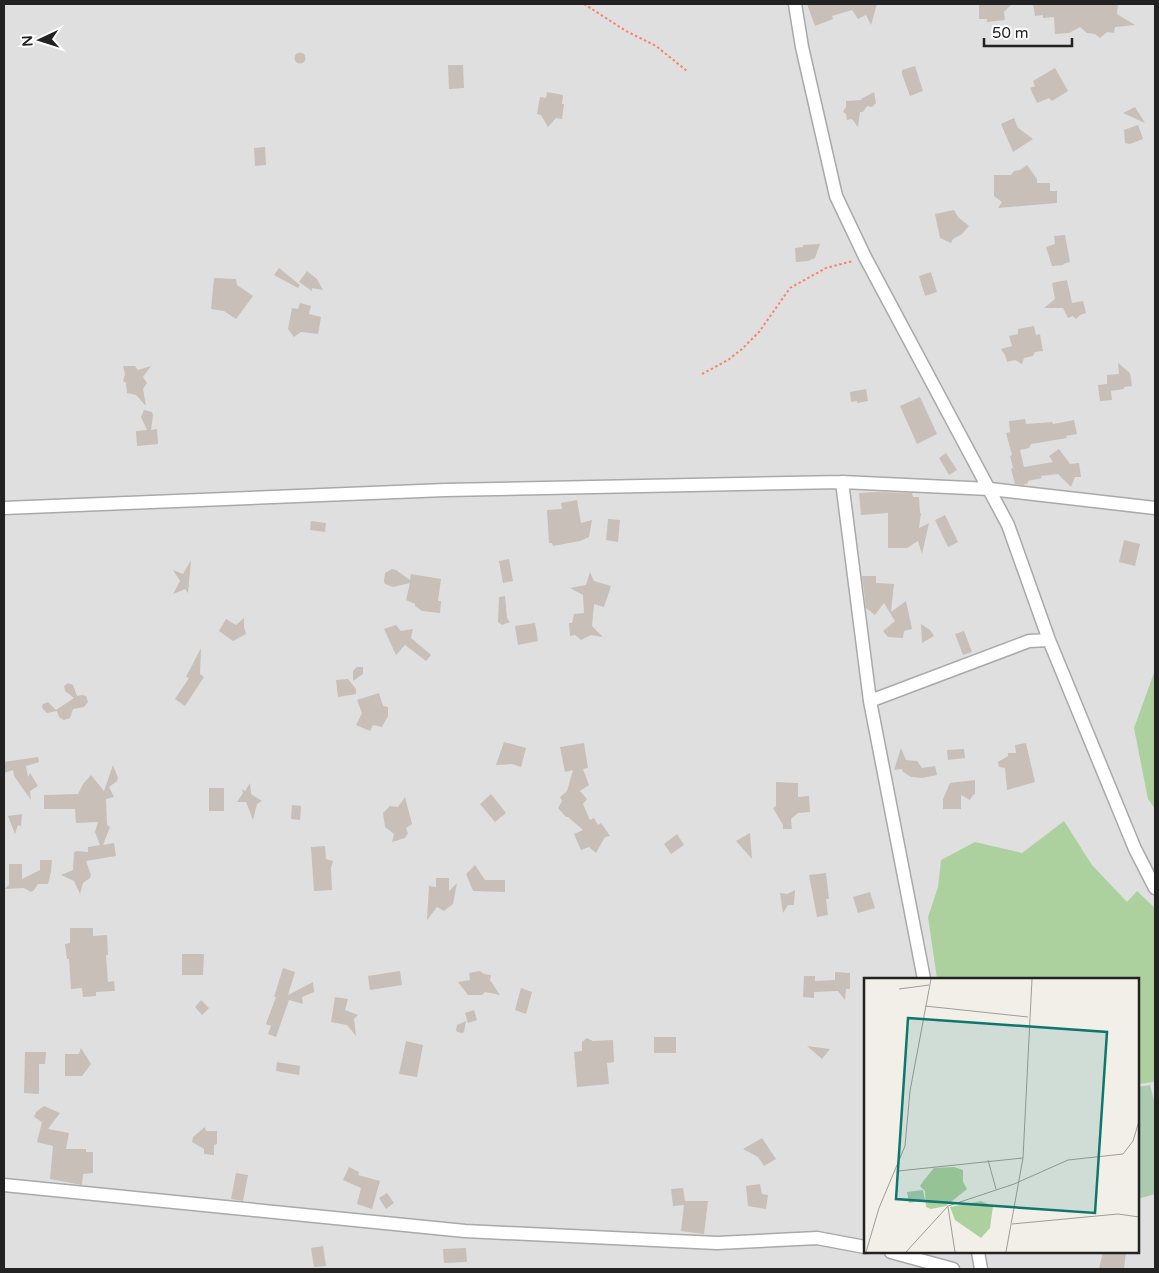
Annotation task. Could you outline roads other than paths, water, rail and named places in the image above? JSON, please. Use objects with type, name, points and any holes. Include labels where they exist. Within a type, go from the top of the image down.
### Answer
[{"type":"street","points":[[795,4],[802,47],[836,196],[865,258],[1008,525],[1049,640],[1135,850],[1155,888]]},
{"type":"street","points":[[842,482],[870,701],[924,978]]},
{"type":"street","points":[[4,508],[445,490],[842,482],[990,489],[1155,508]]},
{"type":"street","points":[[870,701],[1029,641],[1049,640]]},
{"type":"street","points":[[4,1185],[465,1231],[717,1243],[817,1238],[864,1247]]},
{"type":"street","points":[[895,1253],[953,1269]]},
{"type":"street","points":[[978,1253],[981,1269]]}]
